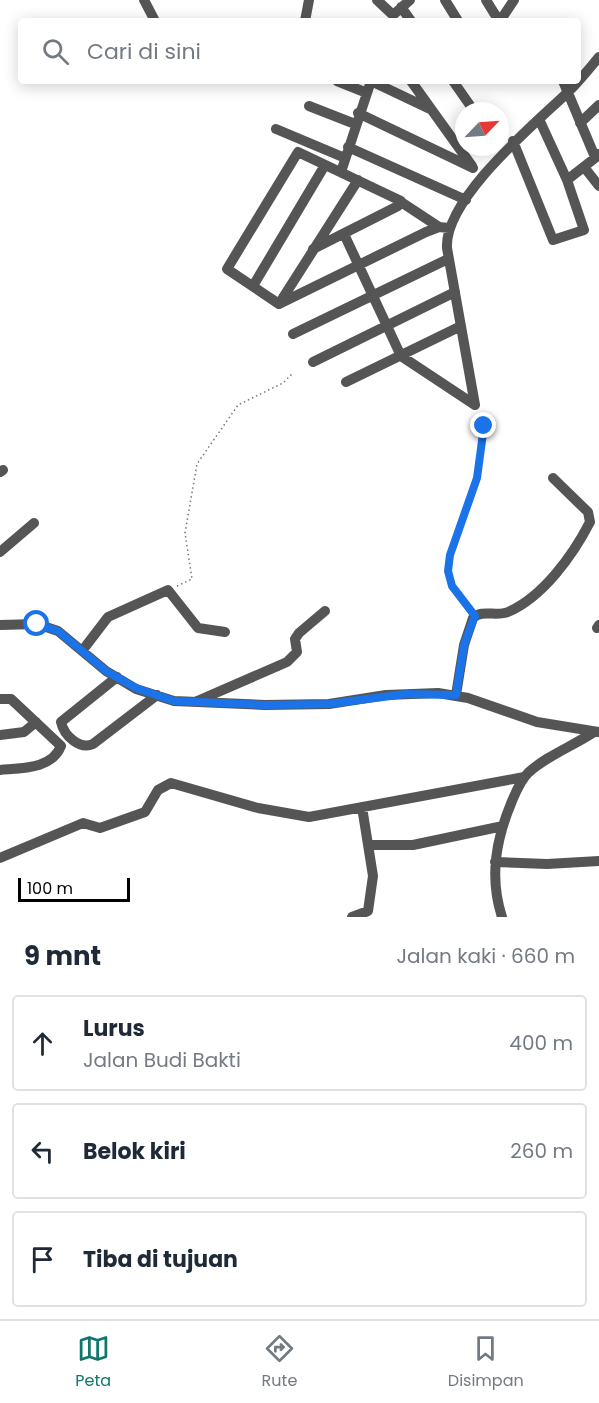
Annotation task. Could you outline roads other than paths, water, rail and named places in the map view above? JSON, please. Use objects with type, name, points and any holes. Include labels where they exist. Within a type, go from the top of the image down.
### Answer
[{"type":"street","points":[[144,0],[153,18]]},
{"type":"street","points":[[306,18],[309,0]]},
{"type":"street","points":[[377,0],[400,8]]},
{"type":"street","points":[[446,0],[456,18]]},
{"type":"street","points":[[486,0],[498,18]]},
{"type":"street","points":[[502,18],[514,0]]},
{"type":"street","points":[[581,78],[599,57]]},
{"type":"street","points":[[344,84],[367,93]]},
{"type":"street","points":[[341,172],[370,84]]},
{"type":"street","points":[[377,84],[432,110]]},
{"type":"street","points":[[413,84],[473,168]]},
{"type":"street","points":[[455,84],[468,102]]},
{"type":"street","points":[[564,84],[580,123],[598,155],[567,180]]},
{"type":"street","points":[[509,144],[576,84]]},
{"type":"street","points":[[580,123],[599,105]]},
{"type":"street","points":[[309,106],[357,119],[484,174]]},
{"type":"street","points":[[513,141],[553,240],[584,230],[567,180],[538,118]]},
{"type":"street","points":[[276,129],[346,153],[466,201]]},
{"type":"street","points":[[279,304],[227,268],[298,152],[398,197],[402,202],[444,228],[476,405],[401,356],[344,234]]},
{"type":"street","points":[[279,304],[357,265],[444,228],[497,156]]},
{"type":"street","points":[[253,286],[325,165]]},
{"type":"street","points":[[584,167],[599,186]]},
{"type":"street","points":[[279,304],[358,180]]},
{"type":"street","points":[[314,249],[402,202]]},
{"type":"street","points":[[293,334],[448,259]]},
{"type":"street","points":[[313,362],[455,292]]},
{"type":"street","points":[[346,382],[461,326]]},
{"type":"street","points":[[456,695],[464,645],[475,616],[504,614],[533,596],[559,569],[588,525],[591,517],[588,512],[553,478]]},
{"type":"street","points":[[0,552],[34,523]]},
{"type":"street","points":[[82,651],[108,617],[168,590],[198,628],[225,632]]},
{"type":"street","points":[[192,703],[287,662],[297,652],[295,639],[299,633],[325,611]]},
{"type":"street","points":[[0,625],[45,626],[58,631],[117,677],[136,688],[192,703],[329,704],[406,694],[456,695],[537,722],[596,732]]},
{"type":"street","points":[[117,677],[61,722],[63,728],[80,746],[86,747],[93,744],[157,695]]},
{"type":"street","points":[[0,699],[11,699],[58,742],[61,748],[39,766],[0,770]]},
{"type":"street","points":[[0,735],[24,732],[36,722]]},
{"type":"street","points":[[502,917],[495,886],[495,862],[503,826],[524,777],[537,766],[596,732]]},
{"type":"street","points":[[0,858],[83,823],[100,828],[145,812],[158,790],[171,783],[258,808],[309,817],[524,777]]},
{"type":"street","points":[[352,917],[365,913],[370,908],[373,886],[362,807]]},
{"type":"street","points":[[369,845],[424,843],[503,826]]},
{"type":"street","points":[[495,862],[547,864],[599,861]]}]
